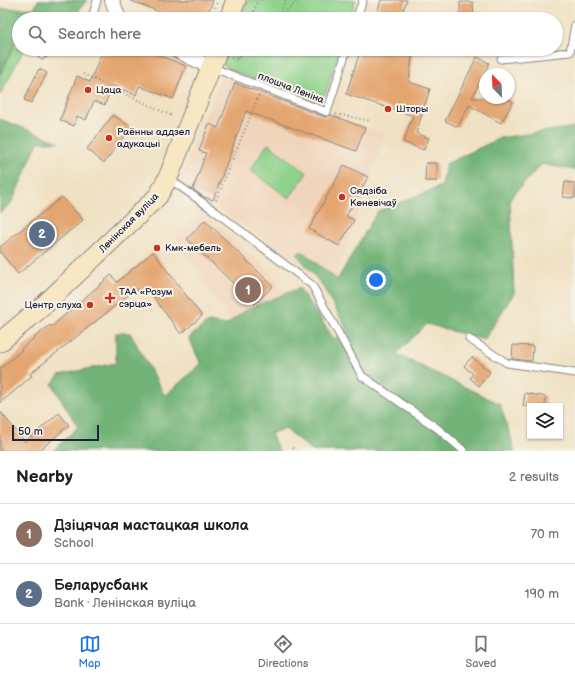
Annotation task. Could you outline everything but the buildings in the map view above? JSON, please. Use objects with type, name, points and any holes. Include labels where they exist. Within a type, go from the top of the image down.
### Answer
[{"type":"main road","points":[[232,12],[236,0]]},
{"type":"main road","name":"Ленінская вуліца","points":[[0,342],[42,307],[158,196],[168,178],[218,57]]},
{"type":"street","points":[[112,0],[116,12]]},
{"type":"lane","points":[[94,12],[97,0]]},
{"type":"lane","points":[[359,12],[363,0]]},
{"type":"lane","points":[[563,53],[570,52],[575,25]]},
{"type":"lane","name":"плошча Леніна","points":[[218,57],[262,88],[326,112],[345,56]]},
{"type":"lane","points":[[501,59],[531,56]]},
{"type":"lane","points":[[168,178],[212,209],[312,285],[362,376],[438,428],[464,451]]},
{"type":"lane","points":[[469,339],[507,363],[575,373]]},
{"type":"path","points":[[214,12],[218,0]]},
{"type":"path","points":[[254,12],[258,0]]},
{"type":"path","points":[[281,12],[285,0]]},
{"type":"path","points":[[285,12],[298,0]]},
{"type":"path","points":[[236,60],[237,56]]},
{"type":"path","points":[[236,60],[240,56]]},
{"type":"path","points":[[218,57],[236,60]]},
{"type":"path","points":[[83,74],[172,116]]},
{"type":"path","points":[[212,209],[262,88]]},
{"type":"path","points":[[326,112],[371,121]]},
{"type":"path","points":[[293,448],[296,451]]},
{"type":"shaded area","points":[[222,75],[385,134],[333,285],[179,182]]},
{"type":"shaded area","points":[[202,212],[265,267],[306,314],[236,328],[175,238]]},
{"type":"green space","points":[[38,0],[87,0],[78,12],[12,12],[12,50],[0,75],[0,9],[35,8]]},
{"type":"green space","points":[[248,0],[356,0],[352,12],[243,12]]},
{"type":"green space","points":[[0,42],[12,47],[12,56],[20,56],[0,95]]},
{"type":"green space","points":[[226,56],[338,56],[326,92],[321,99],[311,102],[227,68],[223,63]]},
{"type":"green space","points":[[0,119],[59,142],[38,142],[12,202],[0,213]]},
{"type":"green space","points":[[575,127],[575,170],[542,164],[510,198],[514,293],[484,340],[427,324],[396,354],[500,404],[515,451],[313,451],[284,428],[271,434],[279,451],[53,451],[78,427],[52,384],[59,375],[116,363],[116,333],[130,333],[165,396],[201,364],[189,338],[208,322],[226,325],[248,309],[299,288],[334,339],[348,331],[322,285],[297,254],[302,251],[337,280],[378,211],[442,186],[446,164],[500,138]]},
{"type":"green space","points":[[268,144],[307,173],[289,198],[250,170]]},
{"type":"place","name":"Цаца","points":[[88,90]]},
{"type":"place","name":"Шторы","points":[[388,109]]},
{"type":"place","name":"Раённы аддзел адукацыі","points":[[109,138]]},
{"type":"place","name":"Сядзіба Кеневічаў","points":[[342,197]]},
{"type":"place","name":"Беларусбанк","points":[[42,234]]},
{"type":"place","name":"Кмк-мебель","points":[[157,248]]},
{"type":"place","name":"Дзіцячая мастацкая школа","points":[[248,290]]},
{"type":"place","name":"ТАА «Розум сэрца»","points":[[110,298]]},
{"type":"place","name":"Центр слуха","points":[[90,305]]}]
